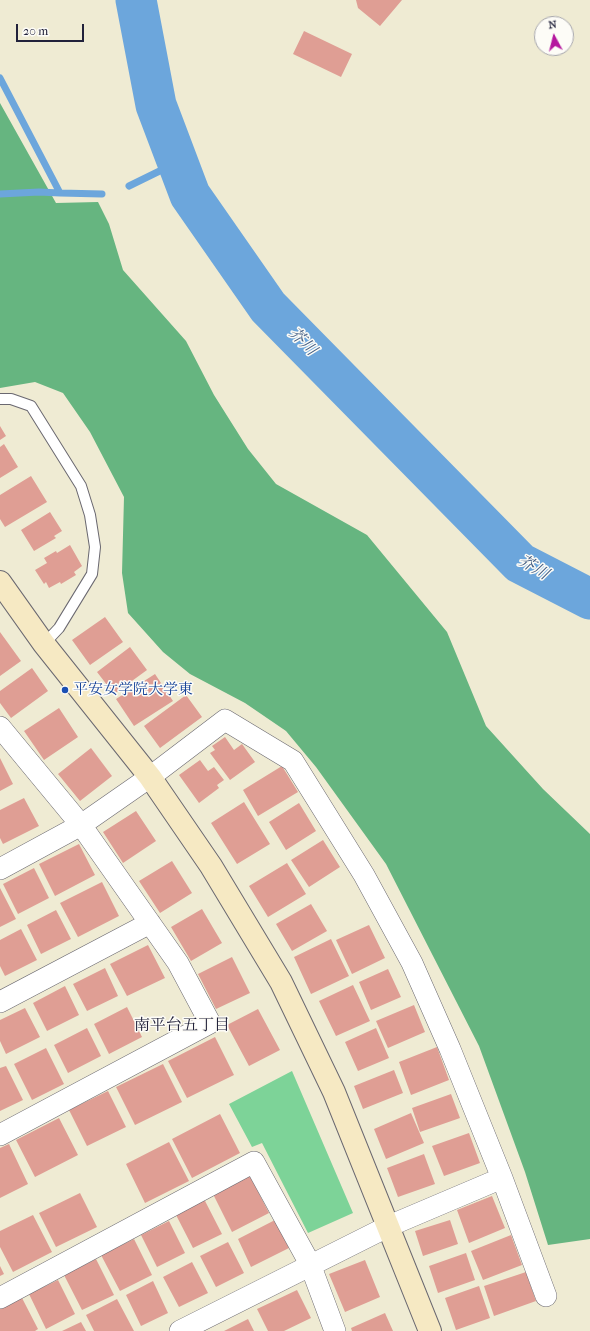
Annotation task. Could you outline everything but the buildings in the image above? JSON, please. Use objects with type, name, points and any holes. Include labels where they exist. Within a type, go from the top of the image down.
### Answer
[{"type":"street","points":[[0,582],[44,644],[150,777],[211,866],[281,982],[334,1092],[430,1331]]},
{"type":"street","points":[[0,869],[81,825],[150,777],[225,720],[293,761],[364,875],[412,963],[450,1049],[502,1178],[546,1296]]},
{"type":"street","points":[[0,1135],[210,1023],[178,963],[81,825],[2,732]]},
{"type":"street","points":[[0,1002],[150,923]]},
{"type":"street","points":[[0,1298],[254,1162],[310,1264],[335,1331]]},
{"type":"street","points":[[180,1331],[310,1264],[389,1226],[502,1178]]},
{"type":"lane","points":[[0,399],[11,399],[30,406],[81,486],[91,521],[95,547],[92,574],[59,628],[44,644]]},
{"type":"green space","points":[[0,103],[56,203],[98,202],[109,224],[123,270],[186,341],[214,395],[248,449],[276,484],[367,535],[447,632],[486,726],[543,789],[590,834],[590,1239],[548,1245],[525,1172],[479,1046],[386,864],[316,767],[286,731],[245,703],[190,674],[163,652],[128,613],[122,573],[124,497],[90,432],[63,393],[35,382],[0,388]]},
{"type":"green space","points":[[292,1071],[353,1213],[308,1233],[262,1143],[252,1147],[229,1104]]},
{"type":"waterway","name":"芥川","points":[[136,0],[156,105],[190,195],[268,307],[520,563],[590,599]]},
{"type":"waterway","points":[[0,78],[60,193],[102,194]]},
{"type":"waterway","points":[[129,186],[178,162]]},
{"type":"waterway","points":[[0,194],[39,192],[60,193]]},
{"type":"place","name":"平安女学院大学東","points":[[65,690]]},
{"type":"district","name":"南平台五丁目","points":[[182,1026]]}]
